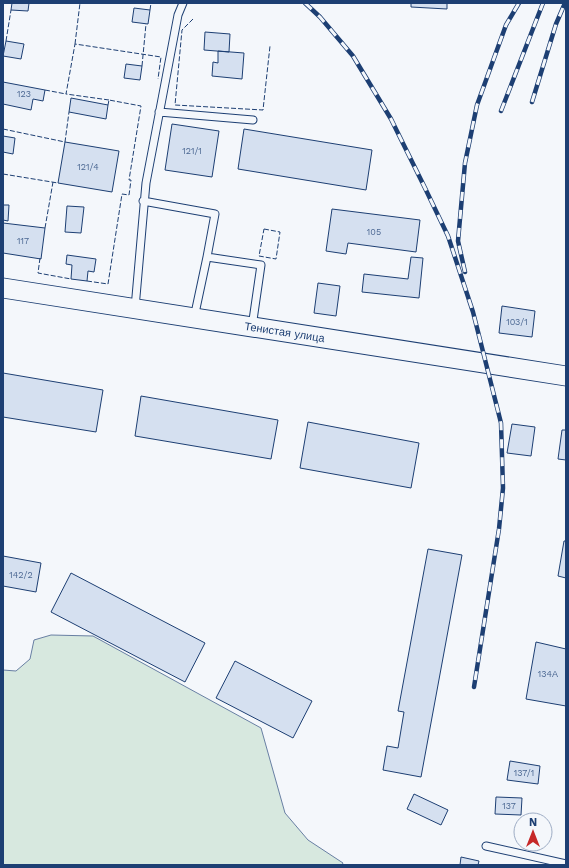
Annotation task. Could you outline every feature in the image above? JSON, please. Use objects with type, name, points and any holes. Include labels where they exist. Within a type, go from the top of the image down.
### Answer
[{"type":"main road","name":"Тенистая улица","points":[[3,288],[566,376]]},
{"type":"lane","points":[[135,309],[146,183],[178,15],[183,3]]},
{"type":"lane","points":[[160,112],[253,120]]},
{"type":"lane","points":[[144,201],[215,214],[194,318]]},
{"type":"lane","points":[[207,257],[261,265],[252,327]]},
{"type":"lane","points":[[486,846],[566,864]]},
{"type":"shaded area","points":[[51,635],[93,636],[261,728],[285,813],[308,840],[343,863],[342,865],[3,865],[3,670],[16,671],[30,659],[34,640]]},
{"type":"building","points":[[12,3],[29,3],[28,11],[11,10]]},
{"type":"building","points":[[411,3],[447,3],[447,9],[411,7]]},
{"type":"building","points":[[134,8],[150,10],[148,24],[132,22]]},
{"type":"building","points":[[205,32],[230,34],[229,52],[204,50]]},
{"type":"building","points":[[6,41],[24,44],[21,59],[3,56]]},
{"type":"building","points":[[218,51],[244,53],[242,79],[212,76],[213,62],[218,63]]},
{"type":"building","points":[[126,64],[142,66],[140,80],[124,78]]},
{"type":"building","points":[[3,82],[45,90],[43,101],[33,99],[31,110],[3,104]]},
{"type":"building","points":[[71,98],[108,105],[106,119],[69,112]]},
{"type":"building","points":[[172,124],[219,131],[212,177],[165,170]]},
{"type":"building","points":[[244,129],[372,150],[366,190],[238,169]]},
{"type":"building","points":[[3,136],[15,138],[13,154],[3,152]]},
{"type":"building","points":[[65,142],[119,151],[112,192],[58,183]]},
{"type":"building","points":[[3,205],[9,205],[8,221],[3,220]]},
{"type":"building","points":[[67,206],[84,207],[81,233],[65,232]]},
{"type":"building","points":[[332,209],[420,220],[416,252],[348,243],[346,254],[326,251]]},
{"type":"building","points":[[3,223],[45,228],[41,259],[3,253]]},
{"type":"building","points":[[67,255],[96,259],[94,272],[88,271],[87,281],[71,279],[72,265],[66,264]]},
{"type":"building","points":[[411,257],[423,258],[419,298],[362,292],[364,274],[408,279]]},
{"type":"building","points":[[318,283],[340,286],[336,316],[314,313]]},
{"type":"building","points":[[502,306],[535,311],[532,337],[499,333]]},
{"type":"building","points":[[3,373],[103,390],[96,432],[3,417]]},
{"type":"building","points":[[141,396],[278,420],[271,459],[135,436]]},
{"type":"building","points":[[308,422],[419,443],[411,488],[300,468]]},
{"type":"building","points":[[512,424],[535,427],[531,456],[507,453]]},
{"type":"building","points":[[562,430],[566,430],[566,460],[558,459]]},
{"type":"building","points":[[564,541],[566,541],[566,578],[558,576]]},
{"type":"building","points":[[428,549],[462,555],[421,777],[383,770],[387,746],[398,748],[404,712],[398,711]]},
{"type":"building","points":[[3,556],[41,563],[36,592],[3,586]]},
{"type":"building","points":[[71,573],[205,643],[185,682],[51,612]]},
{"type":"building","points":[[536,642],[566,649],[566,706],[526,699]]},
{"type":"building","points":[[235,661],[312,701],[293,738],[216,698]]},
{"type":"building","points":[[510,761],[540,766],[538,784],[507,780]]},
{"type":"building","points":[[414,794],[448,810],[441,825],[407,809]]},
{"type":"building","points":[[496,797],[522,798],[521,812],[513,812],[513,815],[495,814]]},
{"type":"building","points":[[461,857],[479,861],[478,865],[460,865]]},
{"type":"railway","points":[[305,3],[320,17],[353,56],[391,119],[448,236],[473,312],[501,423],[503,488],[499,529],[474,687]]},
{"type":"railway","points":[[465,272],[458,241],[465,163],[477,105],[506,25],[519,3]]},
{"type":"railway","points":[[501,111],[543,3]]},
{"type":"railway","points":[[532,102],[556,24],[565,3]]},
{"type":"fence","points":[[75,44],[80,3]]},
{"type":"fence","points":[[150,10],[151,3]]},
{"type":"fence","points":[[6,41],[11,10]]},
{"type":"fence","points":[[193,19],[182,30],[175,105],[263,110],[270,46]]},
{"type":"fence","points":[[142,66],[146,24]]},
{"type":"fence","points":[[109,100],[66,94],[75,44],[161,57],[158,79]]},
{"type":"fence","points":[[45,90],[66,94]]},
{"type":"fence","points":[[87,281],[108,284],[122,194],[129,195],[131,180],[129,180],[141,106],[109,100],[108,105]]},
{"type":"fence","points":[[3,129],[65,142],[69,112]]},
{"type":"fence","points":[[3,174],[58,183]]},
{"type":"fence","points":[[45,228],[53,182]]},
{"type":"fence","points":[[264,229],[280,232],[276,259],[259,256],[264,229]]},
{"type":"fence","points":[[40,258],[38,273],[71,279]]}]
